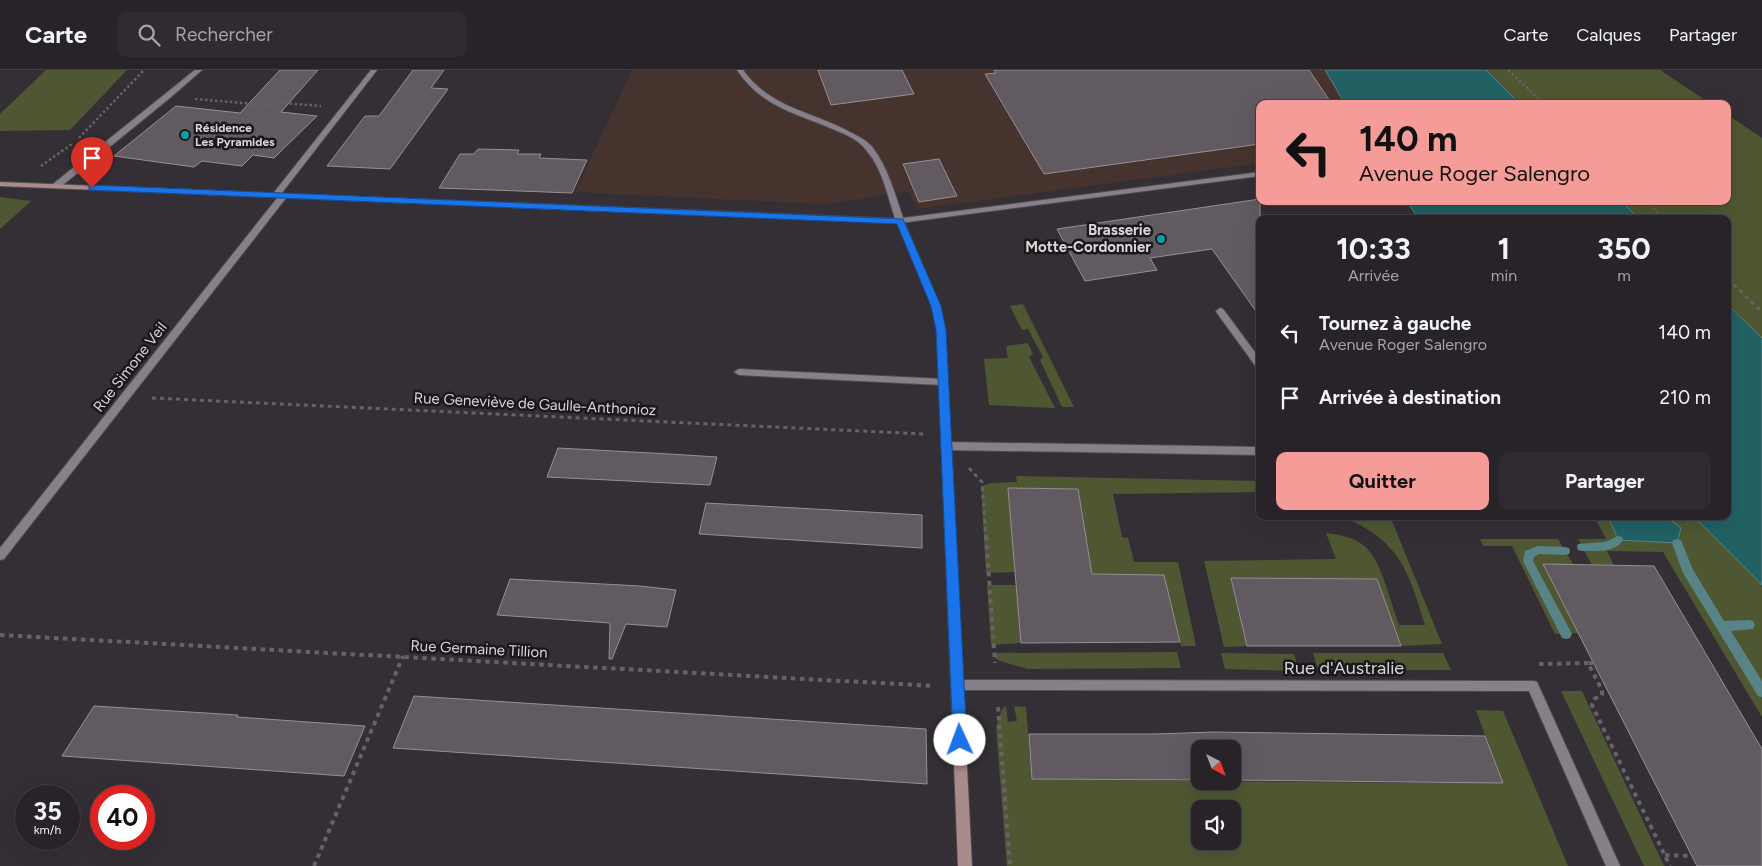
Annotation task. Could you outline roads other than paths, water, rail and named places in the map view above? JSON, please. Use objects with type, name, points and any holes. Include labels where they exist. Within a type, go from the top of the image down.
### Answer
[{"type":"street","points":[[56,186],[170,96],[199,70]]},
{"type":"street","name":"Rue Simone Veil","points":[[0,556],[280,196],[344,107],[374,70]]},
{"type":"street","points":[[740,70],[744,78],[768,99],[863,141],[876,156],[900,221],[936,306],[941,330],[966,866]]},
{"type":"street","points":[[0,184],[900,221],[1256,175]]},
{"type":"street","points":[[1220,311],[1256,360]]},
{"type":"street","points":[[739,372],[943,382]]},
{"type":"street","points":[[946,440],[1256,451]]},
{"type":"street","name":"Rue d'Australie","points":[[957,685],[1533,686],[1613,866]]},
{"type":"water","points":[[1325,70],[1486,70],[1516,100],[1343,100]]},
{"type":"water","points":[[1409,205],[1625,205],[1635,215],[1416,215]]},
{"type":"water","points":[[1731,308],[1762,338],[1762,585],[1697,520],[1731,520]]},
{"type":"water","points":[[1610,520],[1670,520],[1681,528],[1677,543],[1618,540]]},
{"type":"waterway","points":[[1582,547],[1606,546],[1618,540]]},
{"type":"waterway","points":[[1677,543],[1687,570],[1762,692]]},
{"type":"waterway","points":[[1565,551],[1538,550],[1529,554],[1528,561],[1566,634]]},
{"type":"waterway","points":[[1722,626],[1749,625]]},
{"type":"place","name":"Résidence Les Pyramides","points":[[185,135]]},
{"type":"place","name":"Brasserie Motte-Cordonnier","points":[[1161,239]]}]
